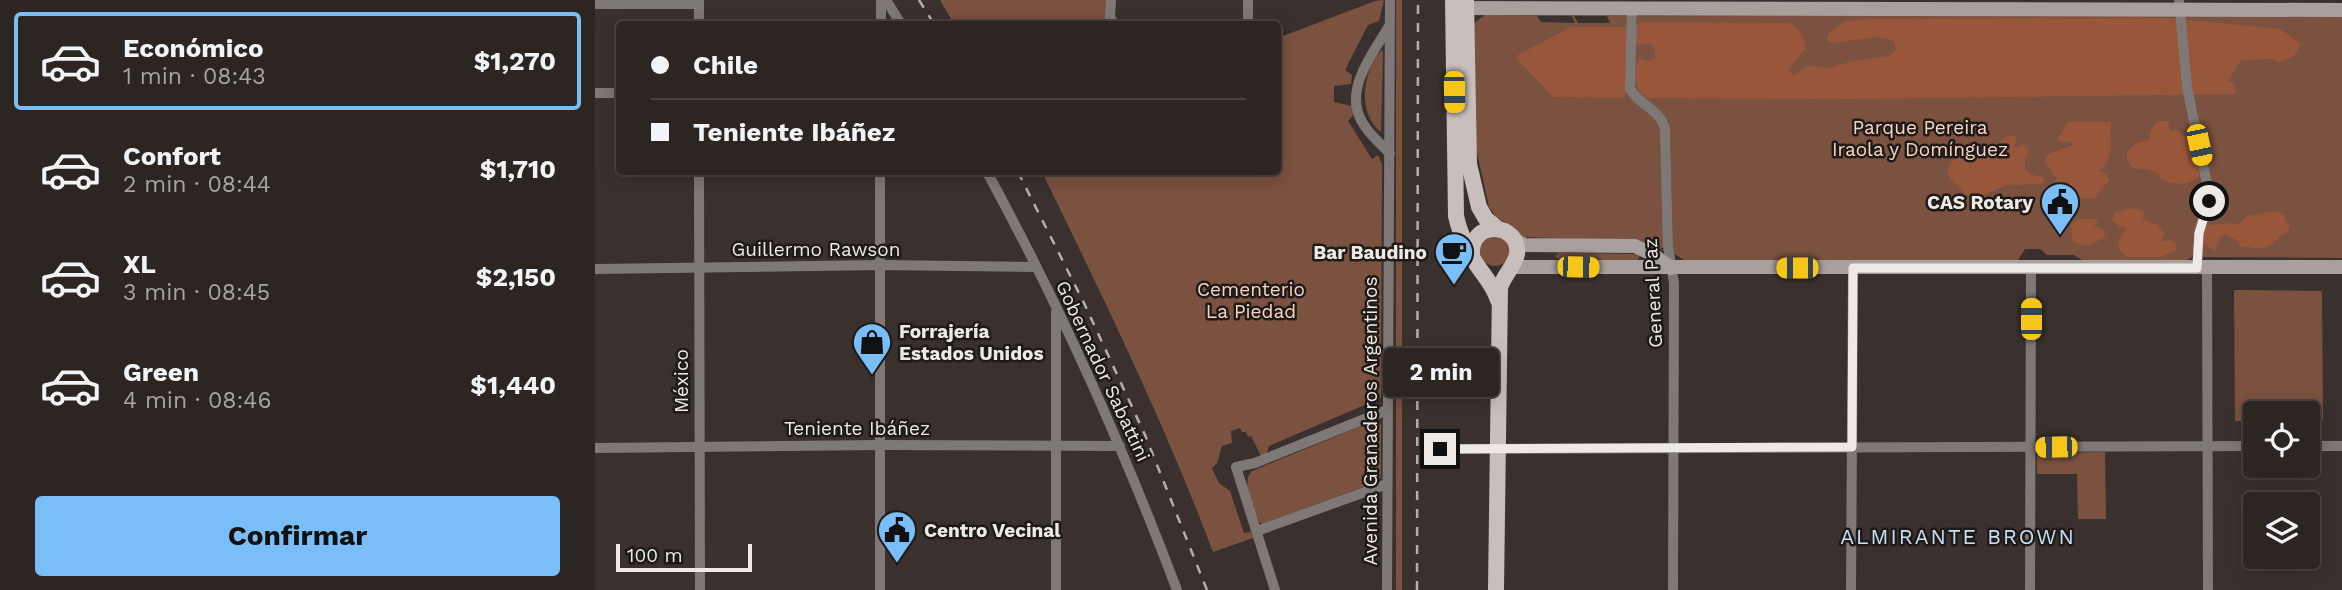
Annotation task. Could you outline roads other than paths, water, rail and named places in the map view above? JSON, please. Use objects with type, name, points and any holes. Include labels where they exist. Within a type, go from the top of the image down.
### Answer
[{"type":"main road","points":[[1459,4],[1614,4],[1632,9],[2047,4],[2340,9]]},
{"type":"main road","points":[[1459,4],[1470,172],[1479,207],[1486,219],[1525,245],[1635,246],[1671,268]]},
{"type":"main road","points":[[1459,4],[1455,203],[1458,224],[1494,289],[1499,305]]},
{"type":"main road","points":[[1498,229],[1487,230],[1478,235],[1473,244],[1477,262],[1487,272],[1500,273],[1511,267],[2342,267]]},
{"type":"main road","points":[[1496,590],[1499,305],[1501,283],[1517,255],[1514,240]]},
{"type":"street","points":[[881,0],[881,21]]},
{"type":"street","points":[[886,0],[899,21]]},
{"type":"street","points":[[1111,0],[1112,21]]},
{"type":"street","points":[[1248,0],[1248,21]]},
{"type":"street","name":"Avenida Granaderos Argentinos","points":[[1387,590],[1390,0]]},
{"type":"street","points":[[595,4],[699,2],[699,21]]},
{"type":"street","points":[[2179,5],[2187,87],[2209,194],[2199,233],[2207,445],[2208,590]]},
{"type":"street","name":"General Paz","points":[[1632,9],[1631,92],[1660,117],[1665,129],[1668,247],[1674,283],[1673,590]]},
{"type":"street","points":[[1389,25],[1359,76],[1357,110],[1364,125],[1390,154]]},
{"type":"street","points":[[595,93],[616,93]]},
{"type":"street","name":"México","points":[[699,175],[700,590]]},
{"type":"street","points":[[880,175],[880,590]]},
{"type":"street","name":"Gobernador Sabattini","points":[[989,175],[1056,308],[1120,446],[1177,590]]},
{"type":"street","name":"Guillermo Rawson","points":[[595,269],[881,265],[1036,267]]},
{"type":"street","points":[[2030,590],[2031,267]]},
{"type":"street","points":[[1851,590],[1853,268]]},
{"type":"street","points":[[1056,308],[1056,590]]},
{"type":"street","points":[[1275,590],[1236,467],[1255,463],[1387,410]]},
{"type":"street","name":"Teniente Ibáñez","points":[[595,447],[1120,446]]},
{"type":"street","points":[[1440,449],[2243,446]]},
{"type":"street","points":[[2320,446],[2342,446]]},
{"type":"street","points":[[1257,531],[1387,484]]},
{"type":"railway","points":[[919,0],[932,21]]},
{"type":"railway","points":[[1417,590],[1418,0]]},
{"type":"railway","points":[[1020,175],[1084,303],[1145,435],[1207,590]]},
{"type":"place","name":"CAS Rotary","points":[[2060,236]]},
{"type":"place","name":"Bar Baudino","points":[[1454,286]]},
{"type":"place","name":"Forrajería Estados Unidos","points":[[872,376]]},
{"type":"place","name":"Centro Vecinal","points":[[897,564]]},
{"type":"district","name":"ALMIRANTE BROWN","points":[[1958,536]]},
{"type":"park label","name":"Parque Pereira Iraola y Domínguez","points":[[1920,138]]},
{"type":"park label","name":"Cementerio La Piedad","points":[[1251,300]]}]
